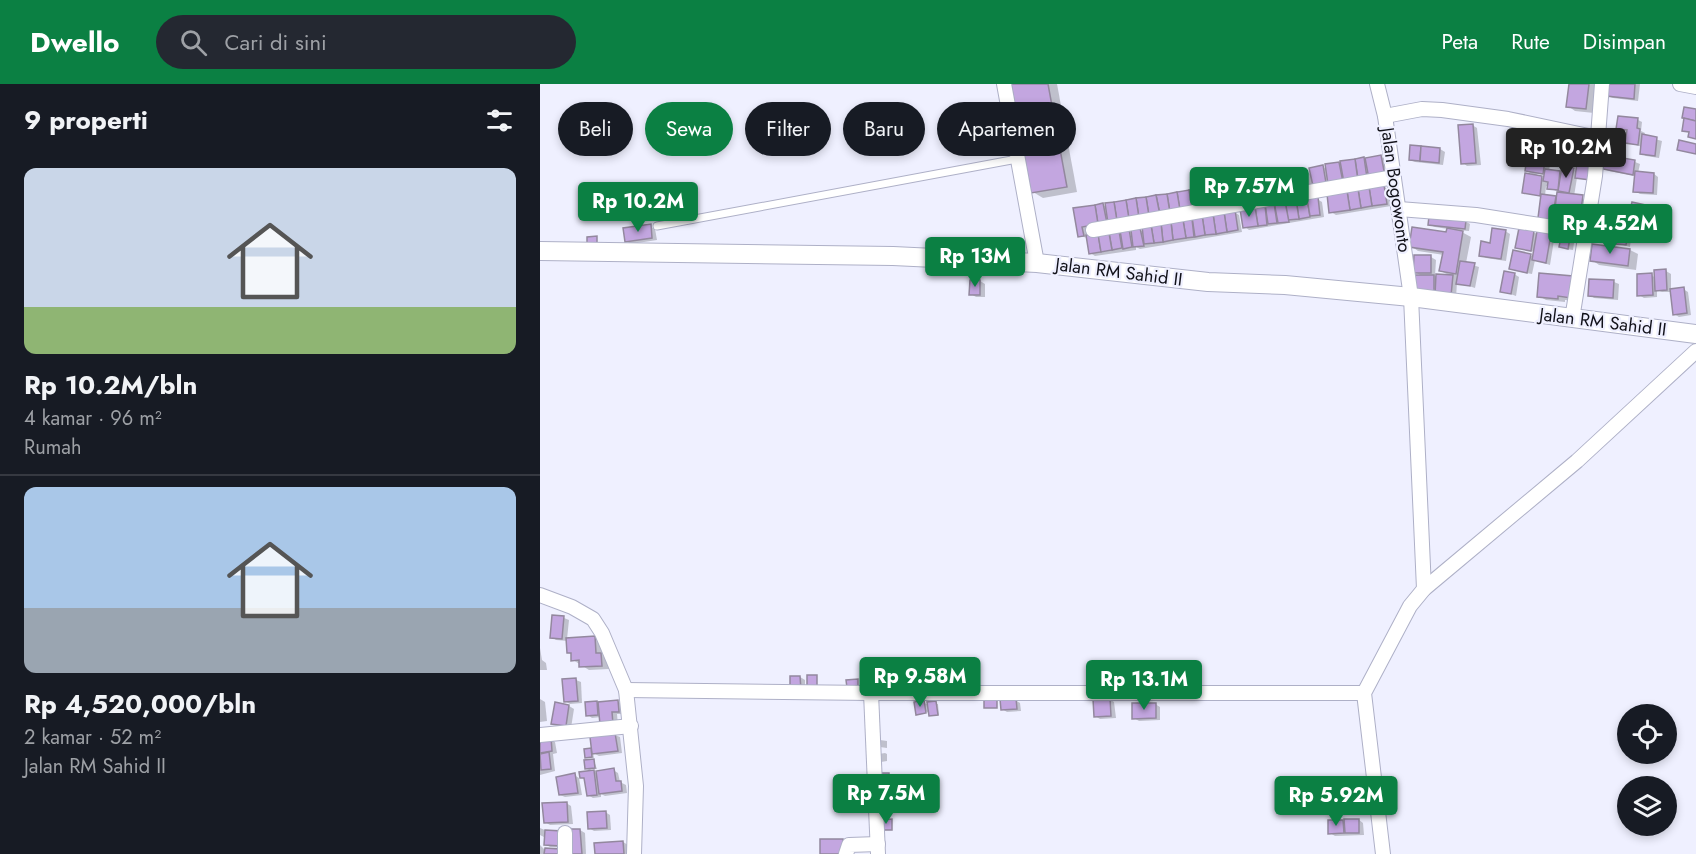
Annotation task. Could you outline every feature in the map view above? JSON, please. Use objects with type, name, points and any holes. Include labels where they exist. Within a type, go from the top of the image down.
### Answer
[{"type":"street","points":[[1004,84],[1037,263]]},
{"type":"street","name":"Jalan Bogowonto","points":[[1377,84],[1385,116],[1411,297],[1424,589]]},
{"type":"street","points":[[1572,319],[1595,176],[1602,84]]},
{"type":"street","points":[[1680,84],[1696,87]]},
{"type":"street","points":[[1385,116],[1422,109],[1442,110],[1508,119],[1598,138]]},
{"type":"street","points":[[1093,230],[1394,177]]},
{"type":"street","points":[[1399,209],[1476,215],[1585,232]]},
{"type":"street","name":"Jalan RM Sahid II","points":[[540,251],[893,256],[1037,263],[1208,282],[1285,285],[1411,297],[1696,334]]},
{"type":"street","points":[[1383,854],[1364,693],[1410,606],[1424,589],[1577,461],[1696,351]]},
{"type":"street","points":[[540,595],[572,607],[593,619],[602,633],[626,690],[636,786],[634,854]]},
{"type":"street","points":[[626,690],[871,693],[1364,693]]},
{"type":"street","points":[[846,854],[849,845],[878,849],[871,693]]},
{"type":"street","points":[[540,735],[631,726]]},
{"type":"street","points":[[565,833],[565,854]]},
{"type":"lane","points":[[657,226],[1017,159]]},
{"type":"building","points":[[1011,84],[1048,84],[1051,102],[1014,102]]},
{"type":"building","points":[[1569,84],[1589,84],[1586,109],[1566,107]]},
{"type":"building","points":[[1608,84],[1635,84],[1634,99],[1606,96]]},
{"type":"building","points":[[1684,107],[1696,109],[1696,121],[1682,118]]},
{"type":"building","points":[[1618,116],[1638,118],[1637,128],[1640,129],[1638,145],[1625,143],[1627,130],[1616,129]]},
{"type":"building","points":[[1684,118],[1696,121],[1696,139],[1688,137],[1689,132],[1682,131]]},
{"type":"building","points":[[1473,124],[1476,163],[1461,164],[1458,125]]},
{"type":"building","points":[[1642,134],[1657,137],[1655,156],[1640,154]]},
{"type":"building","points":[[1564,140],[1579,143],[1574,165],[1560,163]]},
{"type":"building","points":[[1679,140],[1696,144],[1696,154],[1677,150]]},
{"type":"building","points":[[1582,143],[1596,145],[1593,162],[1579,160]]},
{"type":"building","points":[[1410,145],[1421,146],[1420,161],[1409,160]]},
{"type":"building","points":[[1421,146],[1440,148],[1439,163],[1420,161]]},
{"type":"building","points":[[1528,151],[1546,154],[1543,174],[1525,171]]},
{"type":"building","points":[[1381,155],[1385,176],[1369,179],[1365,158]]},
{"type":"building","points":[[1605,155],[1635,160],[1633,175],[1603,169]]},
{"type":"building","points":[[1024,156],[1061,156],[1067,187],[1031,193]]},
{"type":"building","points":[[1364,157],[1367,178],[1358,179],[1355,159]]},
{"type":"building","points":[[1355,159],[1358,181],[1344,183],[1340,161]]},
{"type":"building","points":[[1339,162],[1343,182],[1328,184],[1325,164]]},
{"type":"building","points":[[1577,162],[1593,164],[1590,180],[1575,178]]},
{"type":"building","points":[[1323,165],[1326,183],[1313,186],[1309,168]]},
{"type":"building","points":[[1562,166],[1574,168],[1569,193],[1558,191]]},
{"type":"building","points":[[1545,169],[1560,171],[1558,190],[1547,189],[1548,182],[1543,181]]},
{"type":"building","points":[[1305,170],[1308,187],[1294,189],[1291,172]]},
{"type":"building","points":[[1635,171],[1654,173],[1653,193],[1633,192]]},
{"type":"building","points":[[1291,172],[1294,190],[1284,192],[1281,173]]},
{"type":"building","points":[[1525,173],[1542,176],[1540,196],[1522,193]]},
{"type":"building","points":[[1280,174],[1282,188],[1274,190],[1272,175]]},
{"type":"building","points":[[1272,175],[1275,194],[1264,196],[1261,177]]},
{"type":"building","points":[[1261,177],[1264,196],[1253,197],[1250,179]]},
{"type":"building","points":[[1250,179],[1253,197],[1238,200],[1235,181]]},
{"type":"building","points":[[1230,183],[1233,202],[1223,204],[1220,185]]},
{"type":"building","points":[[1220,185],[1223,204],[1212,205],[1209,187]]},
{"type":"building","points":[[1384,185],[1387,204],[1372,206],[1369,187]]},
{"type":"building","points":[[1209,187],[1212,205],[1203,207],[1200,188]]},
{"type":"building","points":[[1369,187],[1372,206],[1361,208],[1358,189]]},
{"type":"building","points":[[1200,188],[1203,207],[1192,209],[1189,190]]},
{"type":"building","points":[[1358,189],[1361,208],[1350,210],[1347,191]]},
{"type":"building","points":[[1189,190],[1192,209],[1180,210],[1177,192]]},
{"type":"building","points":[[1347,191],[1350,210],[1329,213],[1327,194]]},
{"type":"building","points":[[1177,192],[1180,210],[1170,212],[1167,194]]},
{"type":"building","points":[[1557,192],[1583,195],[1581,211],[1555,208]]},
{"type":"building","points":[[1167,194],[1170,213],[1160,215],[1156,195]]},
{"type":"building","points":[[1541,194],[1556,196],[1552,221],[1538,218]]},
{"type":"building","points":[[1156,195],[1160,215],[1149,216],[1146,197]]},
{"type":"building","points":[[1146,197],[1149,216],[1139,218],[1136,198]]},
{"type":"building","points":[[1307,197],[1310,217],[1299,219],[1296,199]]},
{"type":"building","points":[[1318,197],[1320,215],[1310,216],[1307,199]]},
{"type":"building","points":[[1136,198],[1139,218],[1129,219],[1126,200]]},
{"type":"building","points":[[1296,199],[1299,219],[1288,220],[1285,201]]},
{"type":"building","points":[[1126,200],[1129,219],[1117,221],[1114,202]]},
{"type":"building","points":[[1285,201],[1289,222],[1278,223],[1274,202]]},
{"type":"building","points":[[1114,202],[1117,221],[1108,223],[1105,203]]},
{"type":"building","points":[[1632,202],[1646,205],[1643,216],[1652,218],[1651,224],[1628,219]]},
{"type":"building","points":[[1103,203],[1107,223],[1098,224],[1095,205]]},
{"type":"building","points":[[1274,203],[1277,223],[1268,224],[1265,204]]},
{"type":"building","points":[[1095,205],[1098,224],[1082,227],[1084,236],[1078,237],[1073,208]]},
{"type":"building","points":[[1265,205],[1267,225],[1258,226],[1255,207]]},
{"type":"building","points":[[1255,207],[1258,226],[1243,228],[1240,209]]},
{"type":"building","points":[[1555,209],[1584,214],[1582,229],[1552,224]]},
{"type":"building","points":[[1235,210],[1238,230],[1227,232],[1224,212]]},
{"type":"building","points":[[1609,210],[1629,212],[1627,230],[1599,227],[1600,214],[1609,215]]},
{"type":"building","points":[[1224,212],[1227,232],[1216,234],[1213,214]]},
{"type":"building","points":[[1213,214],[1216,234],[1205,235],[1202,215]]},
{"type":"building","points":[[1202,215],[1205,235],[1195,237],[1192,217]]},
{"type":"building","points":[[1429,216],[1466,220],[1465,229],[1428,225]]},
{"type":"building","points":[[1192,219],[1194,237],[1186,238],[1183,220]]},
{"type":"building","points":[[1183,220],[1186,238],[1173,240],[1171,222]]},
{"type":"building","points":[[1171,222],[1173,240],[1163,242],[1161,223]]},
{"type":"building","points":[[1161,223],[1163,242],[1154,243],[1151,225]]},
{"type":"building","points":[[651,224],[652,238],[625,242],[623,228]]},
{"type":"building","points":[[1151,225],[1154,243],[1144,244],[1142,226]]},
{"type":"building","points":[[1412,227],[1446,232],[1447,228],[1463,231],[1456,274],[1439,271],[1443,252],[1409,247]]},
{"type":"building","points":[[1140,228],[1144,246],[1133,247],[1131,230]]},
{"type":"building","points":[[1492,228],[1506,230],[1501,259],[1479,256],[1481,241],[1490,243]]},
{"type":"building","points":[[1519,228],[1534,231],[1531,251],[1515,248]]},
{"type":"building","points":[[1129,229],[1132,247],[1123,249],[1120,230]]},
{"type":"building","points":[[1553,229],[1571,232],[1568,249],[1559,247],[1560,242],[1551,240]]},
{"type":"building","points":[[1617,230],[1628,232],[1626,245],[1615,244]]},
{"type":"building","points":[[1119,231],[1122,248],[1112,250],[1109,233]]},
{"type":"building","points":[[1537,231],[1551,234],[1546,263],[1532,260]]},
{"type":"building","points":[[1098,233],[1101,252],[1089,254],[1086,235]]},
{"type":"building","points":[[1109,233],[1112,250],[1101,252],[1098,234]]},
{"type":"building","points":[[597,236],[597,244],[587,245],[587,237]]},
{"type":"building","points":[[1592,244],[1630,249],[1628,266],[1590,261]]},
{"type":"building","points":[[1513,250],[1531,254],[1527,273],[1509,269]]},
{"type":"building","points":[[1414,255],[1431,255],[1431,273],[1413,273]]},
{"type":"building","points":[[1460,261],[1475,263],[1470,286],[1456,284]]},
{"type":"building","points":[[1666,269],[1667,290],[1655,291],[1654,270]]},
{"type":"building","points":[[1504,271],[1515,273],[1511,294],[1500,292]]},
{"type":"building","points":[[1539,273],[1573,276],[1571,298],[1537,297]]},
{"type":"building","points":[[1652,273],[1653,295],[1637,296],[1637,274]]},
{"type":"building","points":[[1436,274],[1453,275],[1451,296],[1435,295]]},
{"type":"building","points":[[1412,275],[1434,275],[1434,295],[1412,294]]},
{"type":"building","points":[[1589,279],[1614,280],[1613,298],[1588,296]]},
{"type":"building","points":[[970,280],[980,280],[980,295],[969,295]]},
{"type":"building","points":[[1684,287],[1687,313],[1673,315],[1670,289]]},
{"type":"building","points":[[552,615],[564,616],[562,639],[550,638]]},
{"type":"building","points":[[595,636],[596,653],[601,653],[602,666],[579,667],[579,660],[571,661],[571,653],[567,653],[566,638]]},
{"type":"building","points":[[807,675],[817,675],[817,688],[807,689]]},
{"type":"building","points":[[790,676],[800,676],[801,690],[790,690]]},
{"type":"building","points":[[576,678],[578,701],[564,702],[562,679]]},
{"type":"building","points":[[858,679],[858,687],[847,688],[846,680]]},
{"type":"building","points":[[997,698],[997,708],[984,708],[984,699]]},
{"type":"building","points":[[1016,698],[1017,709],[1001,710],[1000,699]]},
{"type":"building","points":[[1110,698],[1111,716],[1094,717],[1093,699]]},
{"type":"building","points":[[618,700],[619,712],[612,712],[613,724],[600,725],[598,702]]},
{"type":"building","points":[[924,700],[926,713],[916,715],[914,702]]},
{"type":"building","points":[[597,701],[598,715],[586,716],[585,702]]},
{"type":"building","points":[[936,701],[938,715],[929,716],[927,702]]},
{"type":"building","points":[[555,702],[569,705],[566,726],[551,724]]},
{"type":"building","points":[[1132,703],[1156,703],[1156,718],[1132,719]]},
{"type":"building","points":[[615,733],[618,751],[592,754],[590,737]]},
{"type":"building","points":[[551,737],[552,751],[540,753],[540,739]]},
{"type":"building","points":[[591,748],[592,757],[585,758],[584,749]]},
{"type":"building","points":[[549,752],[551,769],[541,770],[540,754]]},
{"type":"building","points":[[594,759],[595,768],[585,769],[584,760]]},
{"type":"building","points":[[614,768],[616,781],[621,781],[622,791],[599,794],[596,771]]},
{"type":"building","points":[[594,770],[597,795],[587,796],[584,778],[580,778],[579,772]]},
{"type":"building","points":[[575,773],[578,793],[559,795],[556,777]]},
{"type":"building","points":[[878,773],[889,773],[889,781],[879,782]]},
{"type":"building","points":[[567,802],[568,822],[544,823],[542,803]]},
{"type":"building","points":[[606,811],[607,828],[588,829],[587,812]]},
{"type":"building","points":[[892,819],[892,830],[880,830],[880,820]]},
{"type":"building","points":[[1344,819],[1359,819],[1359,833],[1345,833]]},
{"type":"building","points":[[1328,820],[1343,820],[1344,833],[1328,834]]},
{"type":"building","points":[[567,829],[580,829],[582,854],[568,854]]},
{"type":"building","points":[[545,830],[562,831],[561,846],[544,845]]},
{"type":"building","points":[[820,839],[843,839],[843,854],[820,854]]},
{"type":"building","points":[[623,841],[624,854],[595,854],[594,843]]},
{"type":"building","points":[[545,848],[560,849],[560,854],[544,854]]}]
